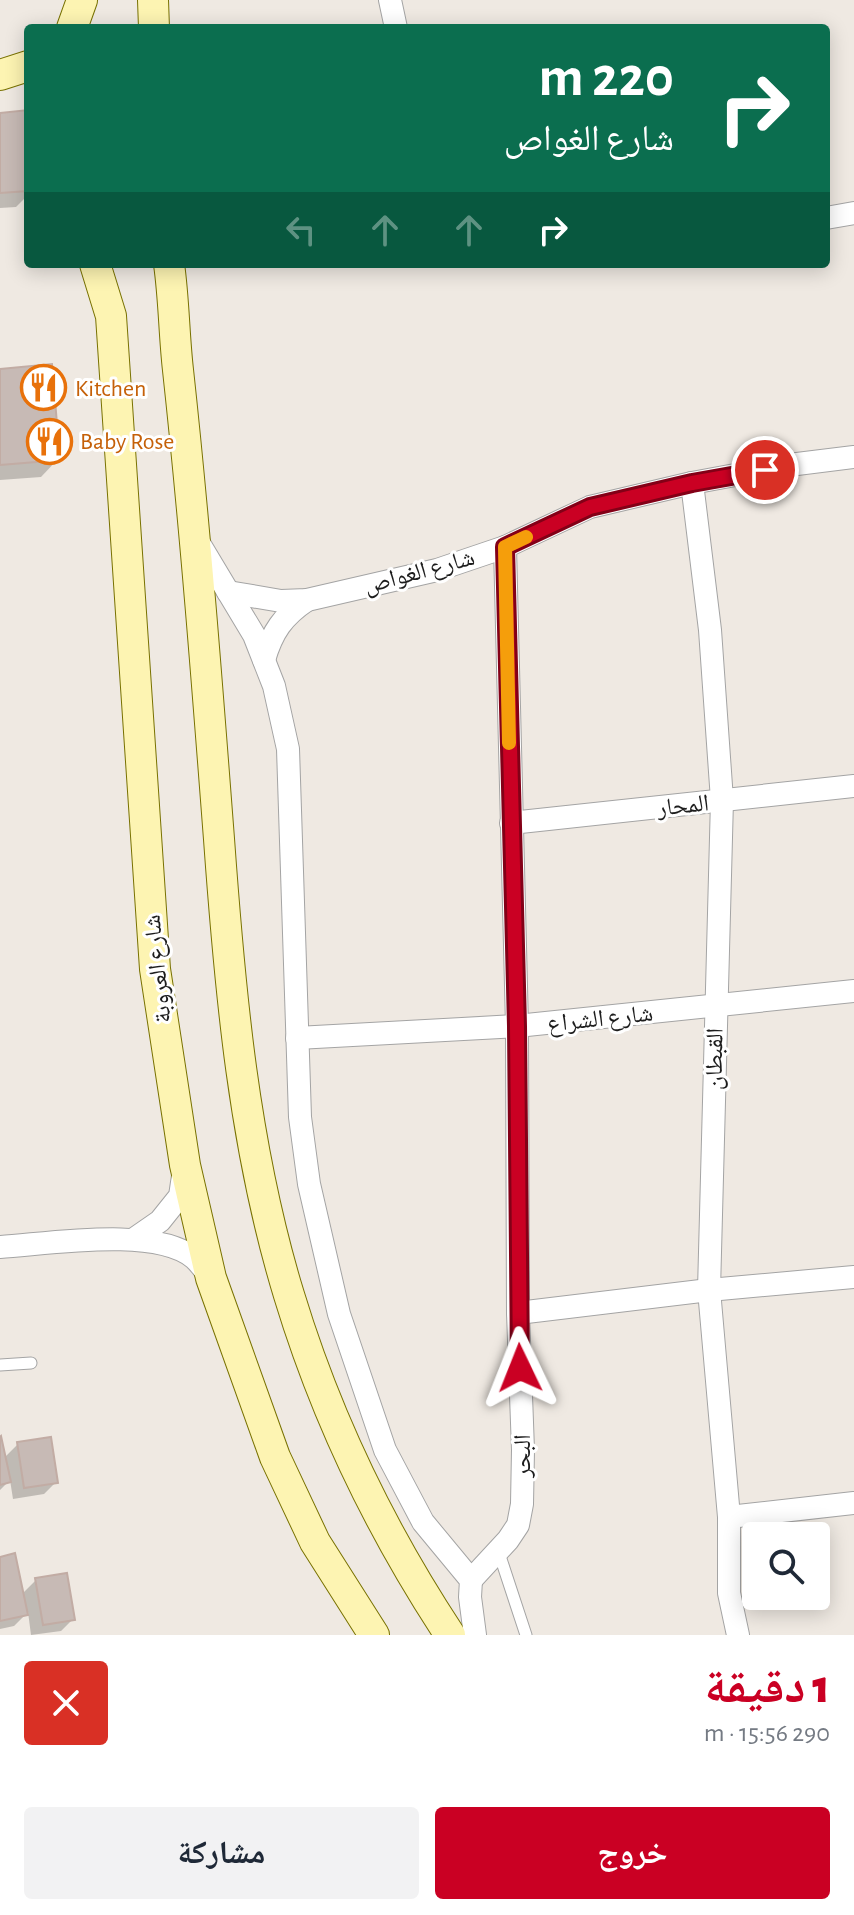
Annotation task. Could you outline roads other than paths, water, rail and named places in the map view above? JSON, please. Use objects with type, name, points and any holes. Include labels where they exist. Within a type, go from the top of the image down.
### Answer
[{"type":"street","points":[[74,24],[83,0]]},
{"type":"street","points":[[81,24],[83,0]]},
{"type":"street","points":[[153,0],[154,24]]},
{"type":"street","points":[[390,0],[395,24]]},
{"type":"street","points":[[0,76],[24,67]]},
{"type":"street","points":[[0,76],[24,83]]},
{"type":"street","points":[[830,217],[854,213]]},
{"type":"street","name":"شارع العروبة","points":[[96,268],[112,330],[155,969],[185,1165],[211,1278],[254,1403],[293,1501],[374,1635]]},
{"type":"street","points":[[169,268],[196,538],[227,953],[246,1096],[271,1230],[307,1353],[346,1449],[387,1532],[450,1635]]},
{"type":"street","name":"شارع الغواص","points":[[228,592],[281,601],[307,600],[437,570],[505,547],[590,507],[692,483],[789,465],[854,457]]},
{"type":"street","name":"القبطان","points":[[692,483],[710,630],[722,800],[709,1290],[729,1517],[729,1593],[738,1635]]},
{"type":"street","points":[[196,538],[254,635],[281,712],[288,749],[300,1117],[322,1250],[352,1360],[385,1450],[423,1522],[471,1580],[475,1635]]},
{"type":"street","name":"البحر","points":[[471,1580],[518,1525],[522,1504],[517,1026],[505,547]]},
{"type":"street","name":"شارع الغواص","points":[[264,660],[278,624],[307,600]]},
{"type":"street","name":"المحار","points":[[511,823],[854,786]]},
{"type":"street","name":"شارع الشراع","points":[[297,1038],[517,1026],[854,991]]},
{"type":"street","points":[[134,1239],[160,1221],[180,1196],[185,1165]]},
{"type":"street","points":[[0,1247],[134,1239],[165,1244],[193,1257],[211,1278]]},
{"type":"street","points":[[518,1313],[709,1290],[854,1277]]},
{"type":"street","points":[[729,1517],[854,1503]]},
{"type":"lane","points":[[0,1365],[31,1363]]},
{"type":"lane","points":[[498,1550],[526,1635]]},
{"type":"place","name":"Kitchen","points":[[44,388]]},
{"type":"place","name":"Baby Rose","points":[[49,441]]}]
